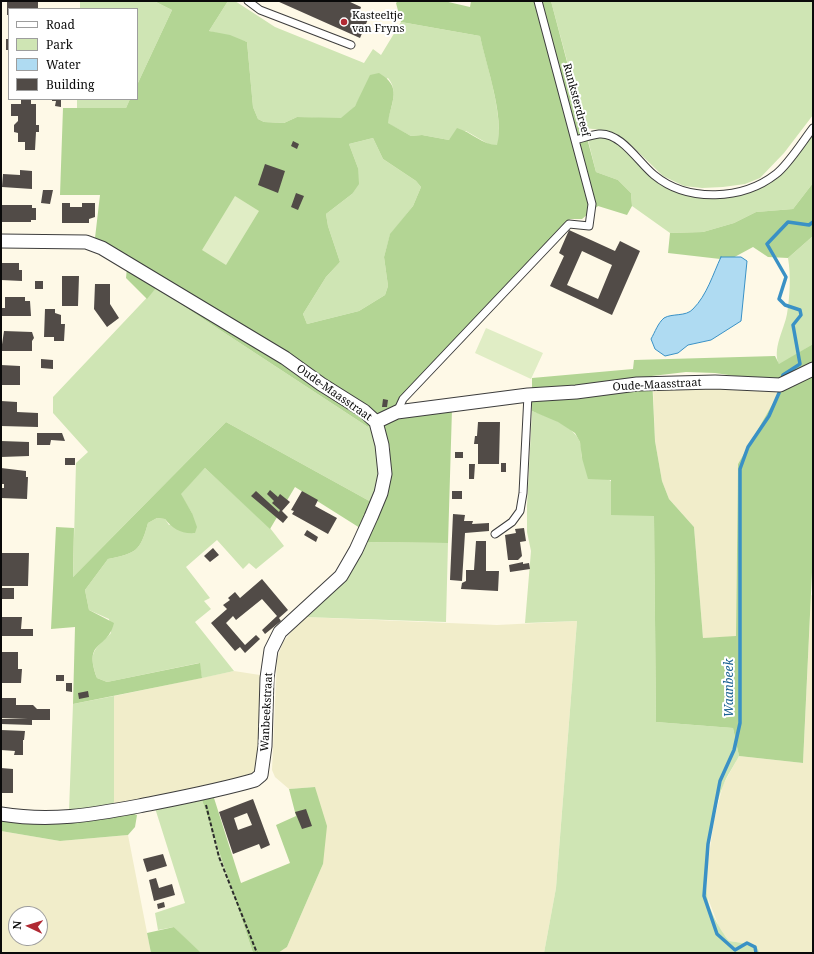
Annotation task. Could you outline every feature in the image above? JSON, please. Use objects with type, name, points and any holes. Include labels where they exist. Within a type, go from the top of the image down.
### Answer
[{"type":"street","name":"Oude-Maasstraat","points":[[1,241],[86,242],[102,248],[285,358],[364,412],[376,422],[397,412],[528,395],[576,392],[637,384],[715,382],[780,386],[813,369]]},
{"type":"street","name":"Wanbeekstraat","points":[[1,814],[23,818],[59,818],[99,813],[205,794],[255,780],[261,775],[266,746],[267,678],[271,650],[280,632],[341,576],[356,550],[381,493],[385,474],[382,445],[376,422]]},
{"type":"lane","points":[[248,1],[260,10],[351,45]]},
{"type":"lane","name":"Runksterdreef","points":[[397,412],[403,399],[569,224],[589,226],[592,204],[538,1]]},
{"type":"lane","points":[[575,140],[601,134],[620,141],[654,176],[684,191],[726,195],[750,188],[777,173],[813,128]]},
{"type":"lane","points":[[495,534],[512,522],[520,511],[528,395]]},
{"type":"path","points":[[205,794],[219,857],[257,953]]},
{"type":"shaded area","points":[[703,387],[780,391],[738,464],[736,637],[703,638],[694,527],[669,499],[662,481],[655,441],[653,389]]},
{"type":"shaded area","points":[[811,595],[813,596],[813,953],[760,953],[756,945],[729,941],[720,930],[707,896],[706,876],[714,820],[723,785],[739,756],[803,763]]},
{"type":"shaded area","points":[[304,617],[497,625],[577,621],[556,888],[544,953],[278,953],[287,947],[323,864],[315,787],[289,789],[275,777],[272,770],[277,659],[283,642]]},
{"type":"shaded area","points":[[234,671],[260,675],[259,758],[257,773],[218,784],[114,804],[114,696]]},
{"type":"shaded area","points":[[1,831],[60,841],[128,835],[151,953],[1,953]]},
{"type":"green space","points":[[80,1],[154,1],[172,10],[138,83],[138,8],[80,8]]},
{"type":"green space","points":[[154,1],[228,1],[209,31],[230,35],[247,42],[253,107],[258,119],[264,122],[284,123],[297,117],[341,118],[355,106],[370,75],[379,73],[386,78],[393,89],[394,95],[388,123],[411,136],[422,135],[449,140],[457,128],[482,141],[497,145],[499,121],[497,106],[480,36],[401,22],[396,3],[398,1],[444,1],[470,7],[471,1],[551,1],[596,172],[618,180],[631,193],[632,206],[627,215],[598,206],[582,219],[570,219],[402,398],[403,407],[452,409],[448,543],[364,542],[390,483],[390,448],[379,414],[368,427],[156,288],[147,299],[126,278],[128,258],[95,238],[100,195],[60,195],[63,108],[126,108],[130,100],[138,100],[138,83],[172,10]],"holes":[[[373,138],[383,159],[416,181],[421,187],[413,206],[390,234],[384,257],[388,286],[385,295],[359,311],[307,324],[303,314],[326,277],[340,262],[328,226],[326,214],[352,194],[359,184],[358,168],[349,144]]]},
{"type":"green space","points":[[228,1],[235,1],[275,27],[364,63],[373,49],[381,55],[401,22],[480,36],[496,105],[499,132],[498,145],[490,145],[466,131],[449,140],[422,135],[411,136],[387,123],[394,94],[388,78],[362,94],[355,106],[341,119],[297,117],[284,123],[264,122],[258,119],[253,107],[247,42],[209,31]]},
{"type":"green space","points":[[551,1],[813,1],[813,115],[784,153],[760,178],[745,184],[723,187],[702,188],[684,186],[663,176],[629,143],[609,131],[585,128]]},
{"type":"green space","points":[[77,100],[130,100],[126,108],[77,108]]},
{"type":"green space","points":[[813,133],[813,183],[793,209],[756,212],[734,223],[703,232],[670,233],[632,206],[631,193],[618,180],[596,172],[587,136],[605,138],[616,142],[634,160],[672,189],[699,198],[746,190],[764,183]]},
{"type":"green space","points":[[373,138],[383,159],[416,181],[421,187],[413,206],[390,235],[384,257],[388,286],[385,295],[359,311],[307,324],[303,314],[326,277],[340,262],[328,226],[326,214],[352,194],[358,168],[349,144]]},
{"type":"green space","points":[[813,183],[813,236],[788,258],[768,257],[753,247],[729,260],[668,253],[670,233],[703,232],[734,223],[756,212],[793,209]]},
{"type":"green space","points":[[235,196],[259,211],[226,265],[202,250]]},
{"type":"green space","points":[[813,236],[813,344],[779,365],[777,359],[778,346],[786,320],[789,300],[790,279],[788,258]]},
{"type":"green space","points":[[156,288],[368,427],[373,420],[379,462],[376,493],[373,503],[226,422],[73,577],[76,463],[88,452],[53,413],[53,397]]},
{"type":"green space","points":[[486,328],[543,353],[531,379],[475,353]]},
{"type":"green space","points":[[813,344],[813,364],[776,382],[715,373],[686,372],[652,376],[655,441],[662,481],[669,499],[694,527],[703,638],[736,636],[738,464],[780,391],[813,376],[813,551],[803,763],[739,756],[733,728],[656,722],[654,516],[611,515],[611,480],[588,479],[582,458],[580,442],[575,433],[558,422],[532,411],[532,378],[633,369],[634,360],[775,356],[779,364]]},
{"type":"green space","points":[[532,411],[565,425],[571,430],[580,442],[582,458],[654,516],[656,722],[733,728],[739,756],[725,782],[715,810],[708,855],[706,882],[707,894],[715,919],[729,941],[756,945],[760,953],[544,953],[556,888],[577,621],[525,623],[531,551],[527,532],[527,506]]},
{"type":"green space","points":[[226,422],[373,503],[360,528],[295,487],[270,529],[205,468],[181,494],[192,513],[197,527],[195,533],[181,532],[171,526],[165,519],[157,518],[148,523],[142,540],[136,550],[125,555],[108,559],[85,590],[89,610],[114,623],[111,632],[94,651],[93,666],[97,678],[107,682],[200,663],[202,678],[73,704],[75,627],[51,629],[56,527],[74,528],[73,577]]},
{"type":"green space","points":[[205,468],[270,528],[284,546],[256,569],[249,563],[243,569],[217,540],[186,567],[210,598],[204,601],[211,609],[195,622],[234,671],[202,678],[199,663],[107,682],[97,678],[93,663],[94,652],[111,633],[109,619],[89,610],[85,590],[108,559],[125,555],[136,550],[142,540],[148,523],[157,518],[165,519],[169,525],[192,513],[180,494]]},
{"type":"green space","points":[[364,542],[448,543],[446,622],[304,617]]},
{"type":"green space","points":[[114,696],[114,804],[69,811],[73,704]]},
{"type":"green space","points":[[315,787],[327,826],[323,864],[287,947],[278,953],[253,953],[202,800],[214,798],[241,883],[290,863],[276,825],[296,816],[289,789]]},
{"type":"green space","points":[[202,800],[253,953],[200,953],[174,927],[158,930],[155,913],[185,903],[155,808]]},
{"type":"green space","points":[[129,812],[137,815],[135,827],[128,835],[60,841],[1,831],[1,818]]},
{"type":"green space","points":[[174,927],[200,953],[151,953],[147,933]]},
{"type":"water","points":[[721,257],[741,257],[747,261],[741,321],[711,340],[688,345],[678,353],[665,356],[655,349],[651,339],[658,325],[664,318],[687,313],[693,309],[706,291]]},
{"type":"building","points":[[7,1],[38,1],[38,8],[8,8],[7,15]]},
{"type":"building","name":"Kasteeltje van Fryns","points":[[277,1],[348,1],[361,7],[359,13],[369,17],[360,38]]},
{"type":"building","points":[[6,39],[8,39],[8,50],[6,50]]},
{"type":"building","points":[[21,100],[31,100],[31,104],[36,104],[36,125],[39,125],[39,132],[36,132],[35,150],[25,150],[25,142],[18,142],[18,133],[14,132],[14,125],[18,121],[18,116],[11,116],[11,104],[21,104]]},
{"type":"building","points":[[61,100],[61,107],[55,106],[56,101],[52,101]]},
{"type":"building","points":[[293,141],[299,144],[297,149],[291,146]]},
{"type":"building","points":[[265,164],[285,171],[278,193],[258,185]]},
{"type":"building","points":[[20,170],[32,171],[32,189],[2,187],[3,174],[20,175]]},
{"type":"building","points":[[43,190],[53,190],[50,204],[41,203]]},
{"type":"building","points":[[296,193],[304,196],[298,210],[291,207]]},
{"type":"building","points":[[62,203],[70,203],[70,207],[82,207],[82,203],[95,203],[95,217],[89,219],[89,223],[62,223]]},
{"type":"building","points":[[2,205],[32,205],[32,208],[36,208],[36,220],[31,220],[31,222],[2,222]]},
{"type":"building","points":[[569,230],[615,251],[620,241],[640,251],[612,315],[550,286],[564,256],[559,253]],"holes":[[[582,251],[612,265],[598,299],[567,285]]]},
{"type":"building","points":[[1,263],[19,263],[19,270],[22,270],[22,281],[1,280]]},
{"type":"building","points":[[62,276],[79,276],[78,306],[62,306]]},
{"type":"building","points":[[35,281],[43,281],[43,289],[35,289]]},
{"type":"building","points":[[95,284],[110,284],[110,304],[119,318],[107,327],[94,309]]},
{"type":"building","points":[[5,297],[25,297],[25,301],[30,301],[31,316],[2,316],[2,308],[5,308]]},
{"type":"building","points":[[45,309],[55,309],[55,313],[61,315],[61,324],[65,324],[64,341],[54,341],[54,337],[44,337]]},
{"type":"building","points":[[4,331],[32,332],[34,338],[32,341],[32,351],[1,351]]},
{"type":"building","points":[[41,359],[53,360],[53,369],[41,368]]},
{"type":"building","points":[[1,365],[20,366],[20,385],[1,385]]},
{"type":"building","points":[[383,399],[388,400],[387,407],[382,407]]},
{"type":"building","points":[[1,401],[17,402],[17,412],[38,413],[38,427],[1,426]]},
{"type":"building","points":[[478,422],[500,422],[499,464],[478,464],[478,444],[474,444],[475,436],[477,436]]},
{"type":"building","points":[[37,433],[62,433],[65,441],[51,440],[50,445],[37,445]]},
{"type":"building","points":[[1,441],[29,442],[29,456],[1,457]]},
{"type":"building","points":[[455,452],[463,452],[463,458],[455,458]]},
{"type":"building","points":[[65,458],[75,458],[75,465],[65,465]]},
{"type":"building","points":[[501,463],[506,463],[506,472],[501,472]]},
{"type":"building","points":[[469,464],[475,464],[474,479],[469,479]]},
{"type":"building","points":[[1,468],[26,471],[26,477],[28,477],[27,499],[1,498],[4,484],[1,484]]},
{"type":"building","points":[[270,490],[278,497],[280,494],[290,502],[282,511],[288,517],[283,523],[251,496],[256,491],[279,512],[280,510],[272,503],[274,501],[267,494]]},
{"type":"building","points":[[302,491],[318,500],[315,506],[337,518],[328,534],[292,514],[294,511],[291,510]]},
{"type":"building","points":[[452,491],[462,491],[462,499],[452,499]]},
{"type":"building","points":[[453,514],[465,515],[464,521],[473,521],[472,524],[489,523],[489,531],[465,533],[462,581],[450,580]]},
{"type":"building","points":[[524,528],[526,541],[520,542],[522,556],[518,560],[508,560],[505,535],[516,533],[515,529]]},
{"type":"building","points":[[307,530],[318,537],[316,542],[304,535]]},
{"type":"building","points":[[476,541],[486,541],[486,571],[499,571],[498,591],[461,589],[462,583],[466,581],[466,570],[474,570]]},
{"type":"building","points":[[213,548],[219,555],[210,562],[204,556]]},
{"type":"building","points":[[2,553],[29,553],[28,586],[1,586]]},
{"type":"building","points":[[523,562],[523,564],[529,563],[530,569],[510,572],[509,565]]},
{"type":"building","points":[[262,579],[288,610],[279,618],[281,621],[265,634],[262,630],[277,616],[262,599],[236,620],[233,616],[226,623],[245,645],[256,635],[260,639],[245,653],[240,647],[235,651],[211,623],[227,609],[223,605],[230,600],[228,598],[235,592],[240,598]]},
{"type":"building","points":[[2,588],[14,588],[14,599],[2,599]]},
{"type":"building","points":[[1,617],[22,617],[21,629],[33,629],[33,636],[1,636]]},
{"type":"building","points":[[1,652],[18,652],[18,669],[22,669],[21,683],[1,683]]},
{"type":"building","points":[[56,675],[64,675],[64,681],[56,681]]},
{"type":"building","points":[[66,683],[72,683],[72,692],[66,691]]},
{"type":"building","points":[[88,691],[89,697],[79,699],[78,693]]},
{"type":"building","points":[[1,698],[16,698],[16,705],[33,705],[37,709],[50,709],[50,720],[32,720],[32,725],[1,724],[1,719],[28,719],[1,718]]},
{"type":"building","points":[[1,730],[25,731],[23,740],[23,755],[14,755],[15,751],[1,750]]},
{"type":"building","points":[[1,768],[13,769],[13,793],[1,793]]},
{"type":"building","points":[[253,799],[270,845],[261,849],[259,844],[233,854],[219,812]],"holes":[[[247,813],[252,825],[238,830],[234,818]]]},
{"type":"building","points":[[306,809],[312,826],[302,829],[295,812]]},
{"type":"building","points":[[163,854],[167,866],[147,872],[143,859]]},
{"type":"building","points":[[156,878],[159,888],[172,884],[175,895],[154,901],[149,880]]},
{"type":"building","points":[[164,902],[165,907],[158,909],[157,904]]},
{"type":"waterway","name":"Waanbeek","points":[[782,379],[783,375],[800,364],[793,325],[801,315],[800,310],[785,305],[779,299],[786,277],[767,244],[788,222],[809,225],[813,222]]},
{"type":"waterway","name":"Waanbeek","points":[[756,953],[755,947],[747,943],[735,950],[717,934],[704,896],[708,844],[720,781],[734,750],[740,723],[740,469],[748,447],[769,416],[779,393]]},
{"type":"place","name":"Kasteeltje van Fryns","points":[[344,22]]}]
